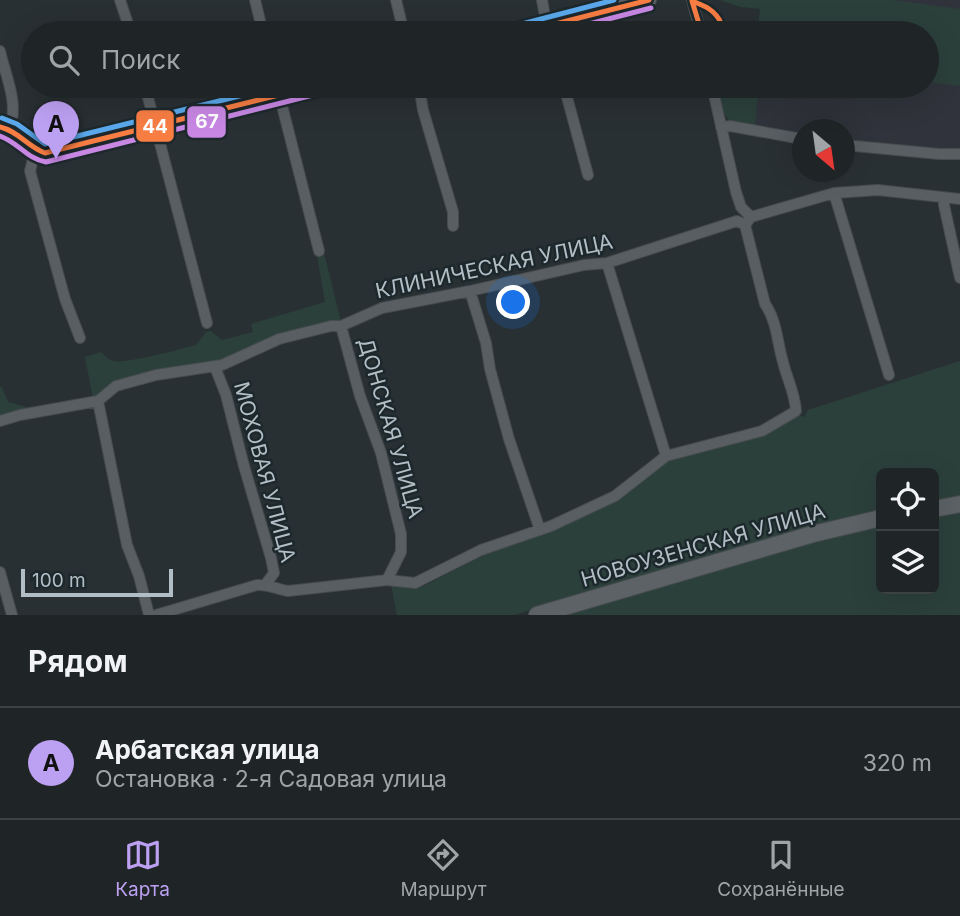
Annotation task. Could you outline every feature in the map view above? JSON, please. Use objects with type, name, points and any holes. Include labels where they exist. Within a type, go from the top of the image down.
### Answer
[{"type":"main road","points":[[939,508],[960,505]]},
{"type":"main road","name":"НОВОУЗЕНСКАЯ УЛИЦА","points":[[537,615],[786,541],[876,519]]},
{"type":"street","points":[[120,0],[127,21]]},
{"type":"street","points":[[255,0],[260,21]]},
{"type":"street","points":[[396,0],[401,21]]},
{"type":"street","points":[[542,0],[546,21]]},
{"type":"street","points":[[578,21],[649,0]]},
{"type":"street","points":[[692,0],[698,21]]},
{"type":"street","points":[[0,51],[14,118],[4,127],[35,151],[45,153],[154,127],[251,98]]},
{"type":"street","points":[[148,98],[207,323]]},
{"type":"street","points":[[280,98],[319,251]]},
{"type":"street","points":[[421,98],[453,212],[453,226]]},
{"type":"street","points":[[567,98],[588,175]]},
{"type":"street","points":[[156,615],[265,584],[274,589],[288,591],[387,580],[415,583],[481,550],[540,530],[615,496],[666,456],[762,431],[796,411],[795,396],[785,369],[771,312],[765,304],[715,98]]},
{"type":"street","points":[[721,127],[730,126],[792,137]]},
{"type":"street","points":[[855,146],[960,154]]},
{"type":"street","points":[[35,151],[30,171],[65,299],[80,338]]},
{"type":"street","name":"КЛИНИЧЕСКАЯ УЛИЦА","points":[[0,421],[98,401],[116,386],[156,374],[215,367],[279,339],[341,326],[382,309],[584,265],[607,263],[834,193],[878,190],[960,199]]},
{"type":"street","points":[[834,193],[889,375]]},
{"type":"street","points":[[944,198],[960,278]]},
{"type":"street","points":[[607,263],[666,456]]},
{"type":"street","points":[[470,291],[486,343],[490,369],[509,439],[540,530]]},
{"type":"street","name":"ДОНСКАЯ УЛИЦА","points":[[341,326],[360,396],[381,453],[401,534],[401,552],[387,580]]},
{"type":"street","name":"МОХОВАЯ УЛИЦА","points":[[215,367],[226,395],[271,558],[274,573],[265,584]]},
{"type":"street","points":[[98,401],[127,545],[139,576],[149,615]]},
{"type":"street","points":[[0,572],[12,615]]},
{"type":"shaded area","points":[[767,0],[960,0],[960,152],[855,143],[855,119],[792,119],[792,134],[755,127],[758,98],[939,98],[939,21],[869,21]]},
{"type":"green space","points":[[720,0],[892,0],[960,9],[960,86],[939,83],[939,21],[759,21],[760,9],[741,7]]},
{"type":"green space","points":[[720,98],[758,98],[755,127],[729,121]]},
{"type":"green space","points":[[323,249],[341,322],[218,363],[153,372],[113,382],[93,398],[85,357],[101,352],[114,361],[154,356],[196,345],[206,332],[211,331],[222,340],[253,332],[251,324],[325,302],[317,255]]},
{"type":"green space","points":[[960,361],[960,498],[939,501],[939,468],[876,468],[876,512],[837,519],[514,615],[397,615],[391,584],[403,587],[424,586],[495,549],[553,531],[610,503],[671,458],[796,415],[804,417],[808,410]]},
{"type":"green space","points":[[0,387],[8,402],[33,409],[0,419]]},
{"type":"green space","points":[[960,510],[960,615],[557,615],[653,585],[876,525],[876,594],[939,594],[939,513]]},
{"type":"transit line","points":[[533,21],[614,0]]},
{"type":"transit line","name":"44","points":[[567,21],[649,0]]},
{"type":"transit line","name":"44","points":[[692,1],[713,12],[720,21]]},
{"type":"transit line","name":"44","points":[[692,1],[698,21]]},
{"type":"transit line","name":"67","points":[[601,21],[651,8]]},
{"type":"transit line","points":[[2,118],[17,124],[45,144],[231,98]]},
{"type":"transit line","name":"44","points":[[0,127],[45,153],[267,98]]},
{"type":"transit line","name":"67","points":[[0,136],[33,158],[46,162],[301,98]]},
{"type":"place","name":"Арбатская улица","points":[[56,159]]}]
